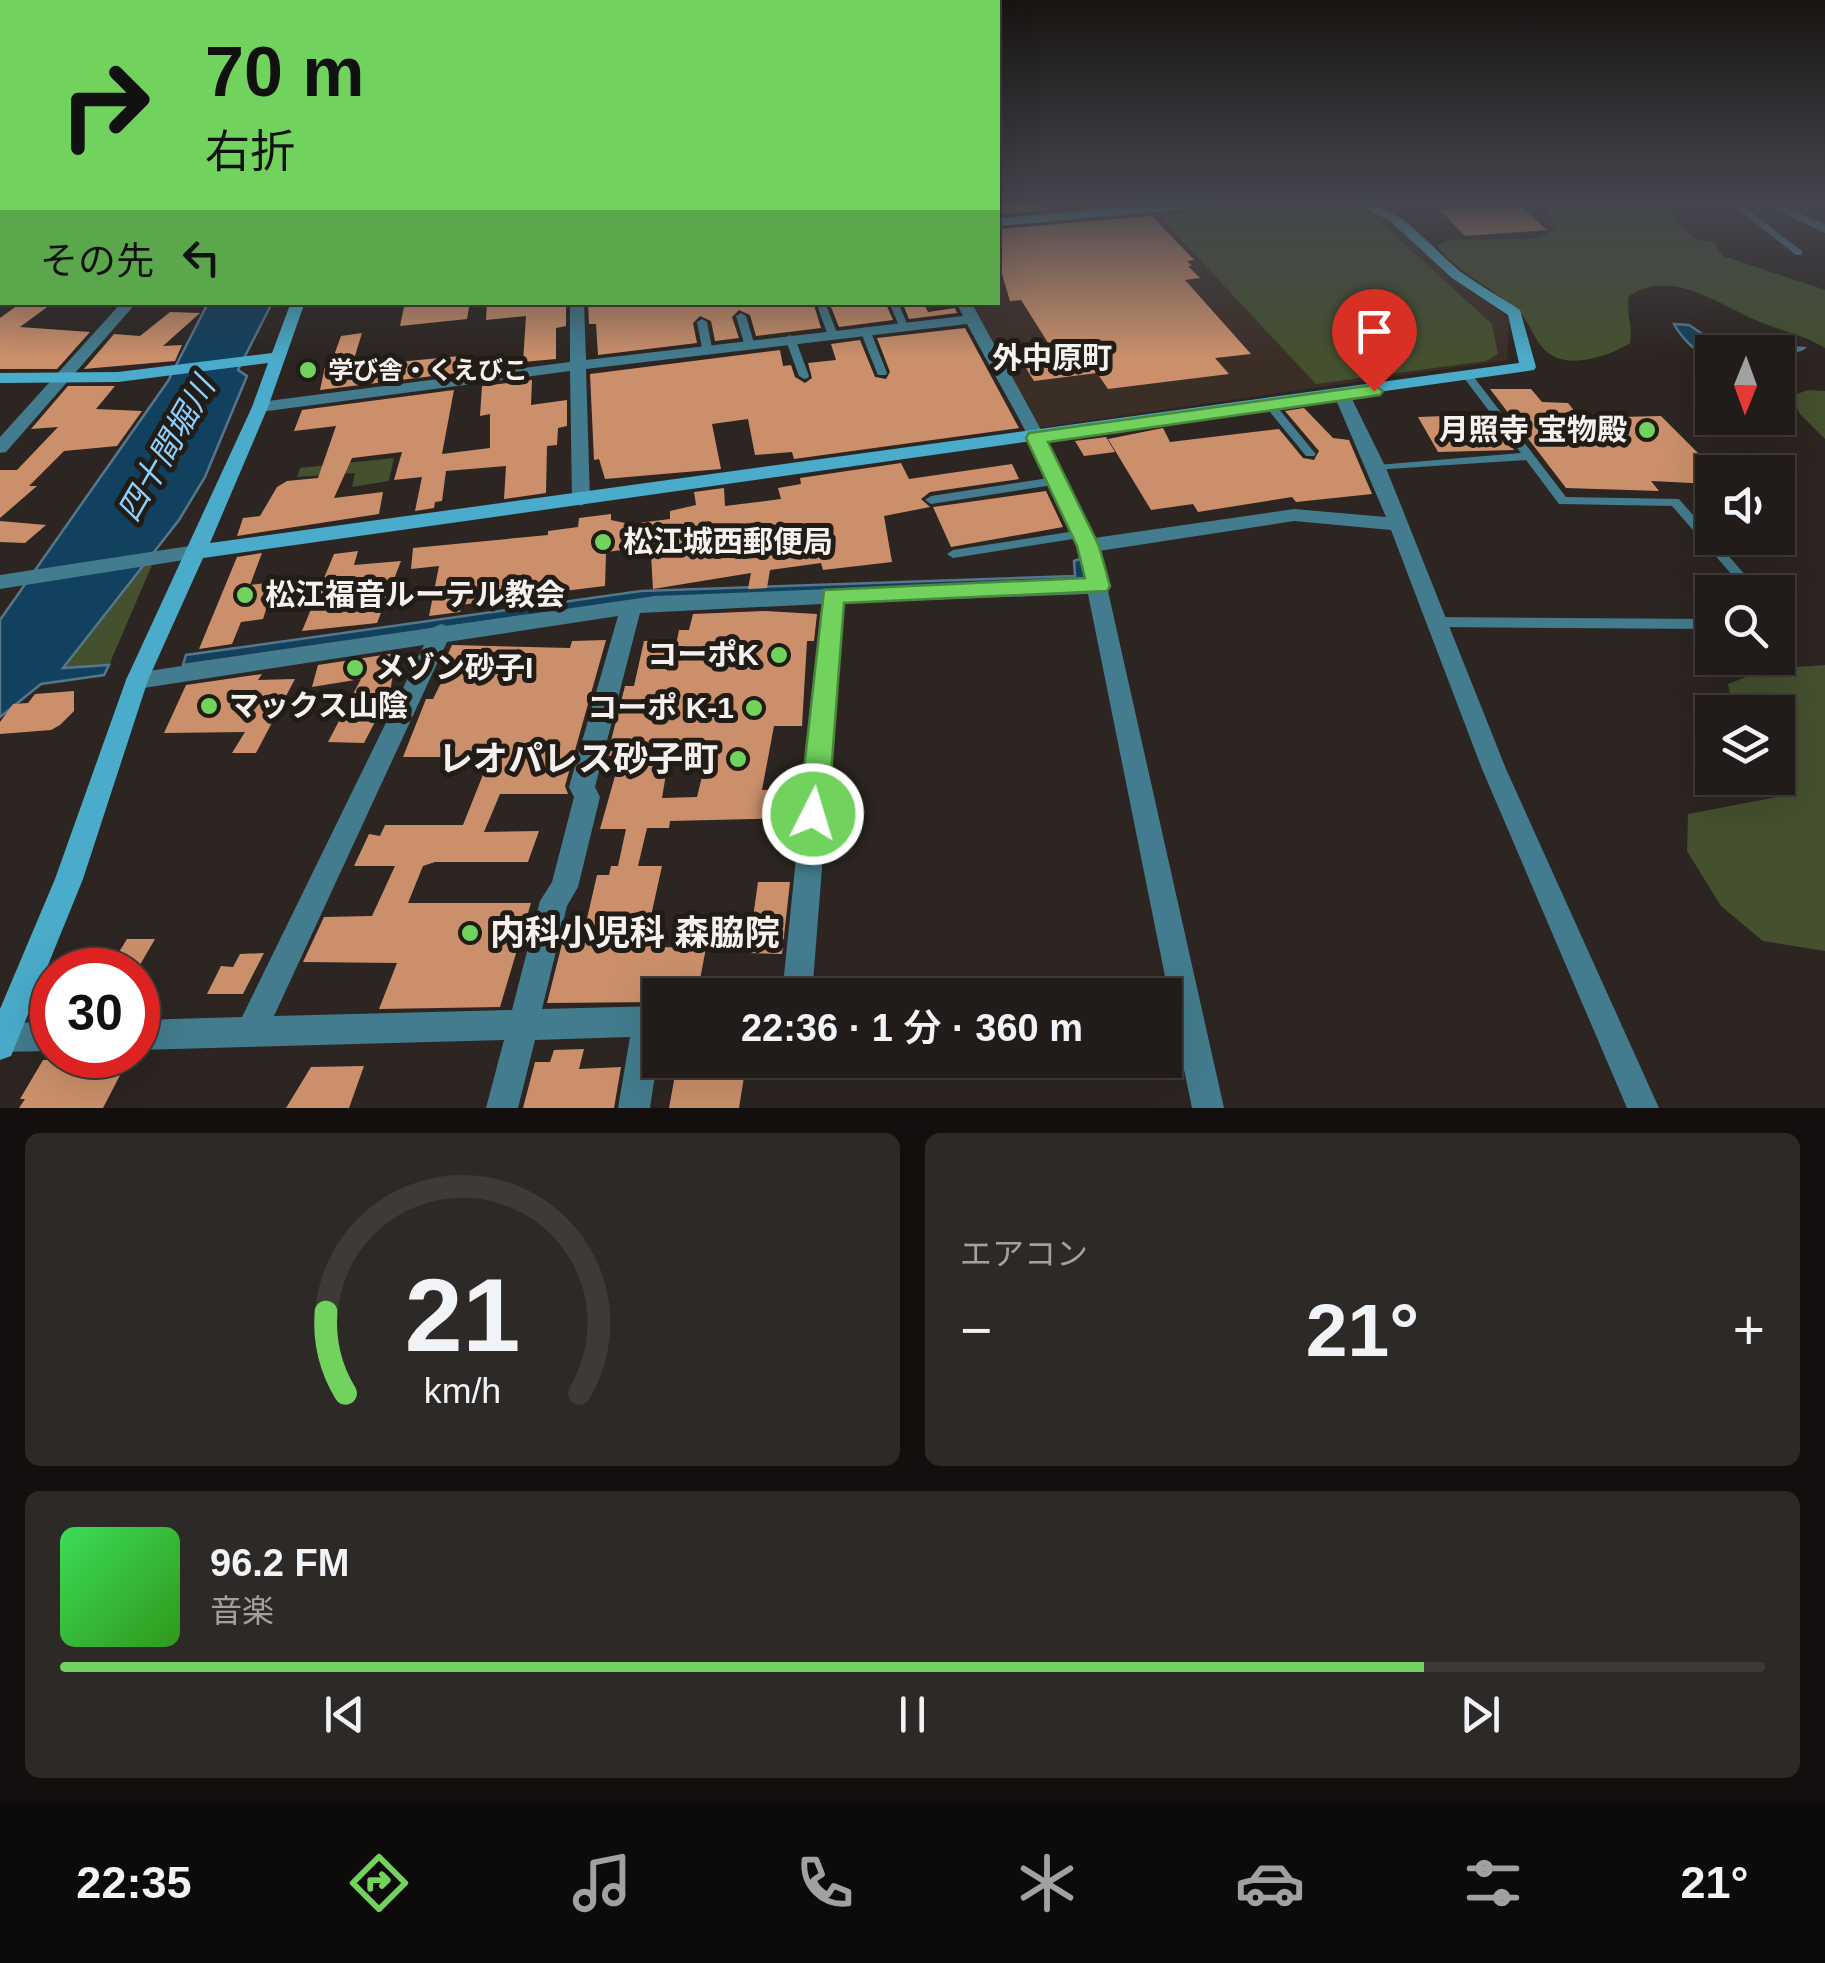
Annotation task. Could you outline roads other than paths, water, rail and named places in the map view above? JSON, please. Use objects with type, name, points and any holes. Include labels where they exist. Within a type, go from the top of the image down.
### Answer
[{"type":"street","points":[[8,581],[1528,367],[1519,318],[1435,255]]},
{"type":"street","points":[[0,448],[127,305]]},
{"type":"street","points":[[30,1039],[2,1042],[68,879],[137,680],[260,408],[297,305]]},
{"type":"street","points":[[576,305],[581,500]]},
{"type":"street","points":[[965,305],[1085,540],[1098,586],[1170,978]]},
{"type":"street","points":[[260,408],[707,348],[972,319]]},
{"type":"street","points":[[0,378],[62,380],[276,357]]},
{"type":"street","points":[[1342,396],[1377,468],[1434,622],[1644,1108]]},
{"type":"street","points":[[1085,540],[1294,515],[1397,524]]},
{"type":"street","points":[[137,680],[632,606],[1098,586]]},
{"type":"street","points":[[798,978],[832,596]]},
{"type":"street","points":[[502,1108],[554,901],[564,887],[587,797],[582,787],[632,606]]},
{"type":"street","points":[[251,1032],[441,632]]},
{"type":"street","points":[[160,1034],[642,1021]]},
{"type":"street","points":[[1182,1031],[1208,1108]]},
{"type":"street","points":[[634,1108],[642,1073]]},
{"type":"lane","points":[[821,305],[832,333]]},
{"type":"lane","points":[[894,305],[903,326]]},
{"type":"lane","points":[[741,316],[748,343]]},
{"type":"lane","points":[[702,322],[707,348]]},
{"type":"lane","points":[[866,330],[882,373]]},
{"type":"lane","points":[[790,338],[804,376]]},
{"type":"lane","points":[[1469,378],[1563,502],[1675,502],[1739,575]]},
{"type":"lane","points":[[1270,405],[1310,454]]},
{"type":"lane","points":[[1377,468],[1528,456]]},
{"type":"lane","points":[[931,500],[1055,481]]},
{"type":"lane","points":[[953,554],[1085,540]]},
{"type":"lane","points":[[1434,622],[1695,624]]},
{"type":"water","name":"四十間堀川","points":[[207,305],[271,305],[238,370],[247,376],[205,477],[179,520],[63,668],[109,665],[104,675],[41,684],[0,717],[0,620],[168,381]]},
{"type":"water","points":[[1674,324],[1689,325],[1704,335],[1695,335],[1695,349]]},
{"type":"water","points":[[1083,558],[1087,577],[1081,583],[524,616],[183,665],[186,655],[641,591],[1075,576],[1074,561]]},
{"type":"place","name":"学び舎・くえびこ","points":[[308,370]]},
{"type":"place","name":"月照寺 宝物殿","points":[[1647,430]]},
{"type":"place","name":"松江城西郵便局","points":[[603,542]]},
{"type":"place","name":"松江福音ルーテル教会","points":[[245,595]]},
{"type":"place","name":"コーポK","points":[[779,655]]},
{"type":"place","name":"メゾン砂子I","points":[[355,668]]},
{"type":"place","name":"マックス山陰","points":[[209,706]]},
{"type":"place","name":"コーポ K-1","points":[[754,708]]},
{"type":"place","name":"レオパレス砂子町","points":[[738,759]]},
{"type":"place","name":"内科小児科 森脇院","points":[[470,933]]},
{"type":"district","name":"外中原町","points":[[1052,358]]}]
